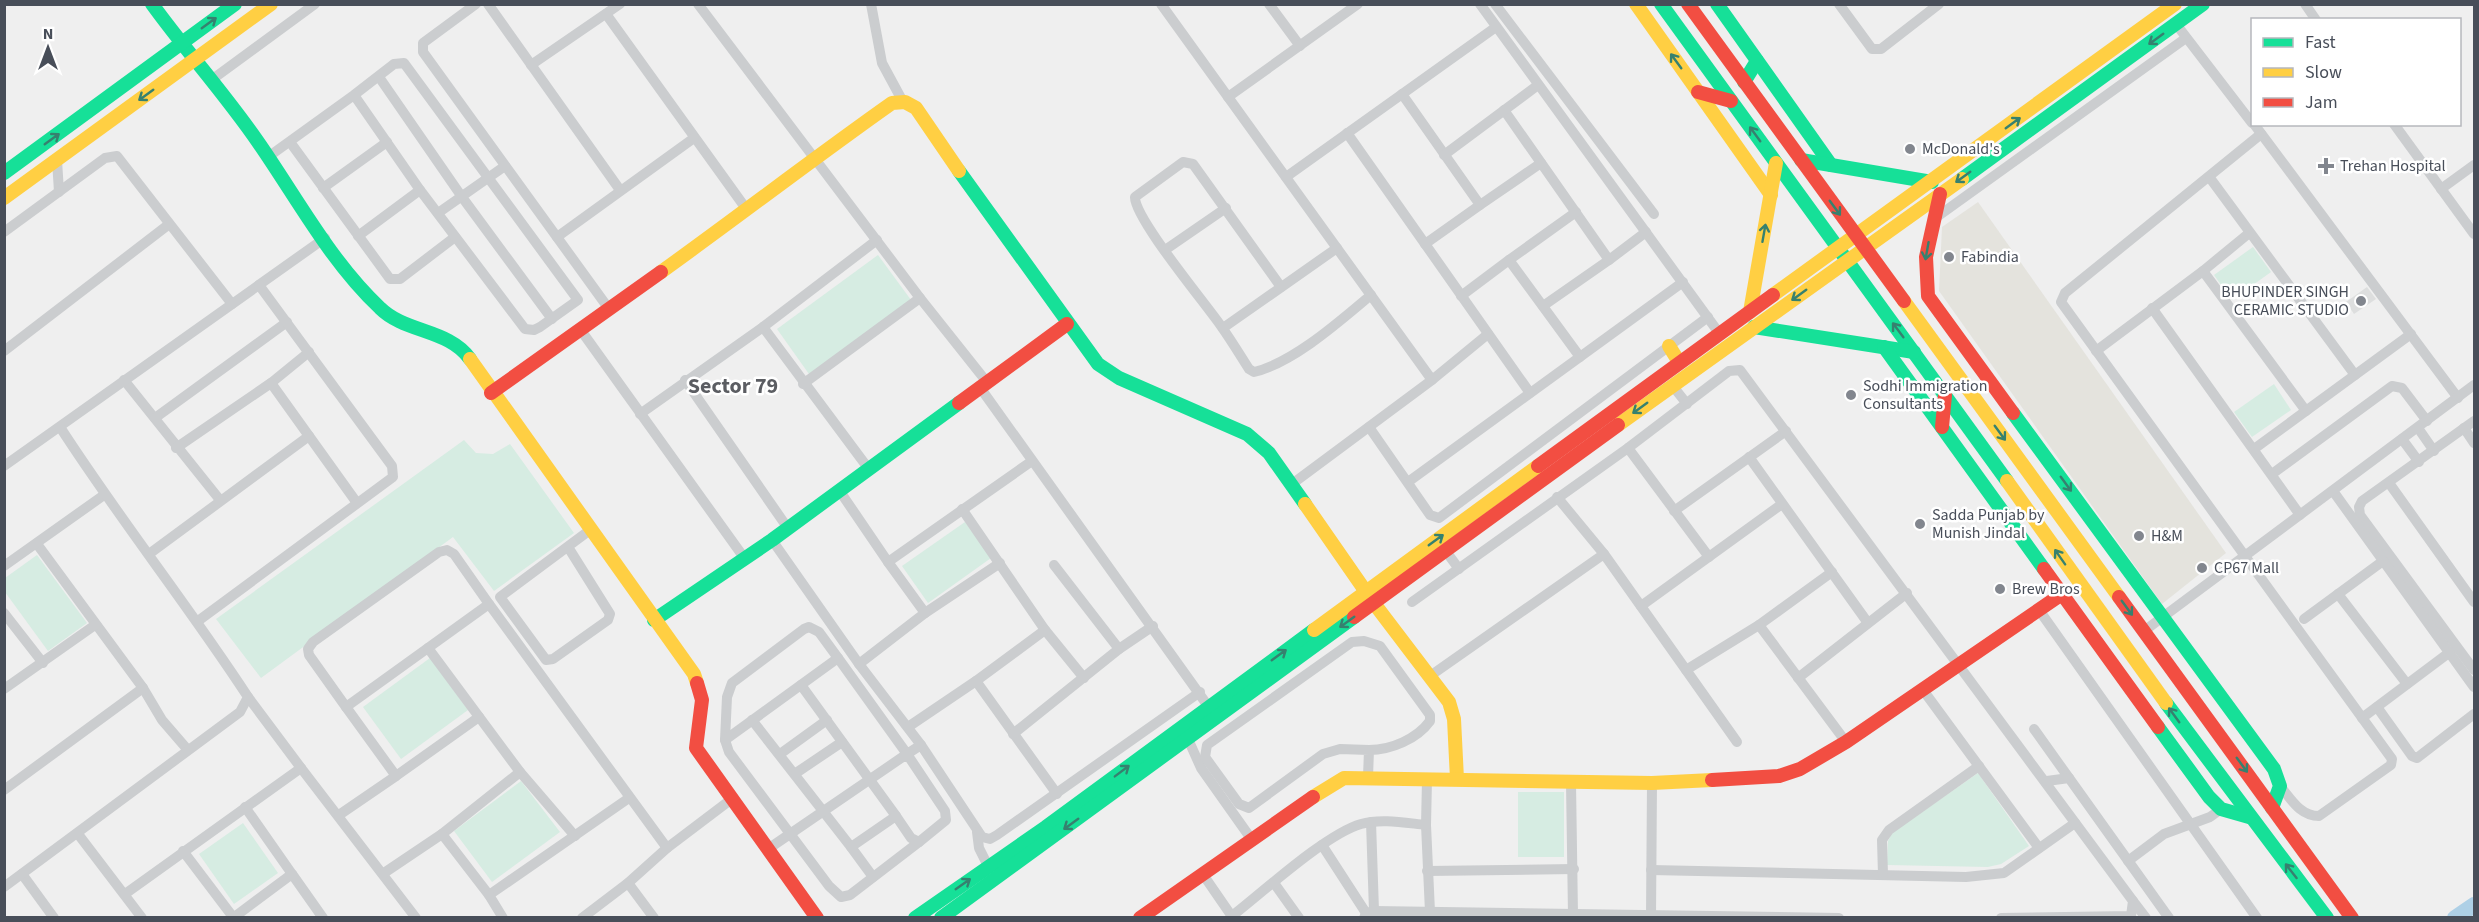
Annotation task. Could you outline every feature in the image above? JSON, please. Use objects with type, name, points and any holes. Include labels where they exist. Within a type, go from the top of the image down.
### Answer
[{"type":"main road","points":[[152,4],[382,312],[454,341],[465,352],[491,393],[694,674],[701,693],[700,714],[694,738],[696,748],[817,918]]},
{"type":"main road","points":[[4,173],[235,4]]},
{"type":"main road","points":[[4,198],[271,4]]},
{"type":"main road","points":[[1635,4],[1771,195]]},
{"type":"main road","points":[[1661,4],[2249,817],[2327,918]]},
{"type":"main road","points":[[1688,4],[2352,918]]},
{"type":"main road","points":[[1717,4],[1831,165]]},
{"type":"main road","points":[[915,918],[1046,827],[1208,706],[1370,597],[1445,550],[1754,327],[1843,255],[1856,236],[2175,4]]},
{"type":"main road","points":[[941,918],[1188,739],[1490,500],[1719,333],[1843,255],[1866,249],[2203,4]]},
{"type":"main road","points":[[1744,82],[1757,61]]},
{"type":"main road","points":[[1698,92],[1731,101]]},
{"type":"main road","points":[[491,393],[747,210],[813,158],[892,103],[902,100],[916,108],[986,212],[1067,324],[1107,372],[1247,434],[1269,453],[1370,597],[1449,702],[1454,719],[1457,779]]},
{"type":"main road","points":[[1801,160],[1932,182]]},
{"type":"main road","points":[[1750,312],[1776,163]]},
{"type":"main road","points":[[1940,194],[1924,266],[1928,296],[2274,769],[2280,786],[2272,808]]},
{"type":"main road","points":[[654,620],[772,540],[1067,324]]},
{"type":"main road","points":[[1754,327],[1914,352]]},
{"type":"main road","points":[[1669,346],[1679,362]]},
{"type":"main road","points":[[1884,347],[2209,797],[2221,809],[2249,817]]},
{"type":"main road","points":[[1942,427],[1945,395]]},
{"type":"main road","points":[[1480,489],[1490,500]]},
{"type":"main road","points":[[1140,918],[1329,784],[1344,778],[1652,783],[1779,776],[1800,769],[1846,742],[2062,594]]},
{"type":"street","points":[[210,81],[315,4]]},
{"type":"street","points":[[476,4],[421,47],[609,309]]},
{"type":"street","points":[[488,4],[620,190]]},
{"type":"street","points":[[531,65],[620,4]]},
{"type":"street","points":[[698,4],[983,384],[1032,461],[1208,706]]},
{"type":"street","points":[[871,4],[882,63],[902,100]]},
{"type":"street","points":[[1161,4],[1432,380]]},
{"type":"street","points":[[1269,4],[1300,46]]},
{"type":"street","points":[[1228,97],[1358,4]]},
{"type":"street","points":[[1479,4],[1719,333]]},
{"type":"street","points":[[1495,4],[1654,214]]},
{"type":"street","points":[[1839,4],[1867,45],[1872,49],[1881,49],[1939,4]]},
{"type":"street","points":[[2305,4],[2315,18]]},
{"type":"street","points":[[606,14],[747,210]]},
{"type":"street","points":[[2176,24],[2251,121]]},
{"type":"street","points":[[1286,177],[1496,27]]},
{"type":"street","points":[[1934,219],[2187,38]]},
{"type":"street","points":[[268,157],[394,64],[404,63],[578,300],[534,330],[525,329],[420,190],[354,95]]},
{"type":"street","points":[[379,77],[462,197],[552,319]]},
{"type":"street","points":[[1444,154],[1538,85]]},
{"type":"street","points":[[1402,94],[1480,206]]},
{"type":"street","points":[[1504,110],[1609,260]]},
{"type":"street","points":[[2255,126],[2458,398]]},
{"type":"street","points":[[2395,126],[2475,234]]},
{"type":"street","points":[[1347,134],[1530,393]]},
{"type":"street","points":[[2261,134],[2062,297],[2064,308],[2246,555],[2392,759],[2391,765],[2319,816],[2309,816],[2280,786]]},
{"type":"street","points":[[557,237],[694,138]]},
{"type":"street","points":[[290,142],[387,276],[395,280],[455,237]]},
{"type":"street","points":[[323,188],[387,142]]},
{"type":"street","points":[[4,232],[105,158],[117,156],[123,160],[168,225],[232,304]]},
{"type":"street","points":[[57,160],[59,192]]},
{"type":"street","points":[[1281,287],[1227,207],[1193,164],[1183,162],[1135,197],[1136,206],[1165,250],[1223,328],[1249,369],[1254,372],[1273,365],[1308,344],[1371,295]]},
{"type":"street","points":[[1425,244],[1541,163]]},
{"type":"street","points":[[2441,189],[2475,165]]},
{"type":"street","points":[[438,213],[506,166]]},
{"type":"street","points":[[2210,178],[2248,234],[2355,375]]},
{"type":"street","points":[[1622,198],[1634,188]]},
{"type":"street","points":[[358,236],[420,190]]},
{"type":"street","points":[[1165,250],[1227,207]]},
{"type":"street","points":[[1461,296],[1576,212]]},
{"type":"street","points":[[4,351],[168,225]]},
{"type":"street","points":[[1543,306],[1646,232]]},
{"type":"street","points":[[2096,351],[2204,271],[2248,234]]},
{"type":"street","points":[[4,466],[325,238]]},
{"type":"street","points":[[640,414],[763,327],[877,240]]},
{"type":"street","points":[[1223,328],[1337,248]]},
{"type":"street","points":[[1509,260],[1580,357]]},
{"type":"street","points":[[2204,271],[2306,411]]},
{"type":"street","points":[[1408,482],[1683,282]]},
{"type":"street","points":[[198,621],[390,481],[393,471],[259,285]]},
{"type":"street","points":[[803,384],[920,298]]},
{"type":"street","points":[[2152,308],[2300,515]]},
{"type":"street","points":[[1370,427],[1430,515],[1439,518],[1708,317]]},
{"type":"street","points":[[155,418],[287,322]]},
{"type":"street","points":[[763,327],[803,384],[868,468]]},
{"type":"street","points":[[580,329],[745,559]]},
{"type":"street","points":[[1292,484],[1432,380],[1488,334]]},
{"type":"street","points":[[2254,449],[2411,334]]},
{"type":"street","points":[[177,448],[271,382],[309,352]]},
{"type":"street","points":[[1412,602],[1628,448],[1729,371],[1740,370],[2047,781],[2075,823],[2146,918]]},
{"type":"street","points":[[124,380],[220,500]]},
{"type":"street","points":[[685,380],[787,527]]},
{"type":"street","points":[[271,382],[357,503]]},
{"type":"street","points":[[1672,385],[1687,404]]},
{"type":"street","points":[[2144,631],[2475,385]]},
{"type":"street","points":[[2271,474],[2392,386],[2402,388],[2434,451]]},
{"type":"street","points":[[2475,421],[2362,501],[2359,507],[2360,514],[2475,670]]},
{"type":"street","points":[[60,427],[104,495],[198,621],[248,697],[416,918]]},
{"type":"street","points":[[2464,429],[2475,443]]},
{"type":"street","points":[[1674,511],[1786,430]]},
{"type":"street","points":[[149,554],[309,436]]},
{"type":"street","points":[[2402,439],[2419,462]]},
{"type":"street","points":[[1628,448],[1709,557]]},
{"type":"street","points":[[1749,457],[1868,623]]},
{"type":"street","points":[[888,562],[1032,461]]},
{"type":"street","points":[[2389,483],[2475,602]]},
{"type":"street","points":[[839,490],[925,613]]},
{"type":"street","points":[[2332,491],[2475,687]]},
{"type":"street","points":[[4,566],[104,495]]},
{"type":"street","points":[[1557,497],[1604,554],[1737,742]]},
{"type":"street","points":[[1641,606],[1782,504]]},
{"type":"street","points":[[962,509],[1045,630],[1084,678]]},
{"type":"street","points":[[568,547],[610,614],[608,620],[553,659],[546,660],[500,597],[590,530]]},
{"type":"street","points":[[772,540],[859,664],[921,745],[982,837],[990,838],[997,835],[1200,692]]},
{"type":"street","points":[[37,544],[143,688],[162,720],[187,749]]},
{"type":"street","points":[[396,776],[309,655],[308,649],[323,635],[439,552],[447,550],[454,554],[628,798],[667,848]]},
{"type":"street","points":[[1445,550],[1459,568]]},
{"type":"street","points":[[1430,676],[1604,554]]},
{"type":"street","points":[[2304,619],[2383,561]]},
{"type":"street","points":[[859,664],[925,613],[1000,563]]},
{"type":"street","points":[[1054,566],[1119,650]]},
{"type":"street","points":[[1686,670],[1759,625],[1832,572]]},
{"type":"street","points":[[1798,678],[1906,593]]},
{"type":"street","points":[[2338,594],[2407,684]]},
{"type":"street","points":[[346,707],[489,604]]},
{"type":"street","points":[[2039,610],[2257,918]]},
{"type":"street","points":[[4,613],[43,663]]},
{"type":"street","points":[[4,689],[95,625]]},
{"type":"street","points":[[1759,625],[1846,742]]},
{"type":"street","points":[[1013,734],[1119,650],[1153,627]]},
{"type":"street","points":[[814,628],[907,754],[947,815],[942,824],[919,842],[850,895],[841,897],[789,833],[729,752],[725,740],[727,697],[732,683],[804,629],[814,628]]},
{"type":"street","points":[[908,727],[1045,630]]},
{"type":"street","points":[[1364,641],[1383,650],[1430,715],[1428,724],[1406,741],[1384,750],[1370,750],[1340,749],[1323,754],[1249,808],[1239,804],[1205,757],[1207,745],[1352,642],[1364,641]]},
{"type":"street","points":[[429,648],[520,772],[575,836]]},
{"type":"street","points":[[2362,718],[2450,652]]},
{"type":"street","points":[[725,740],[838,658]]},
{"type":"street","points":[[976,681],[1057,794]]},
{"type":"street","points":[[801,685],[911,838],[919,842]]},
{"type":"street","points":[[4,790],[143,688]]},
{"type":"street","points":[[1923,690],[2039,848]]},
{"type":"street","points":[[4,886],[78,834],[187,749],[240,712],[248,697]]},
{"type":"street","points":[[2377,707],[2412,756],[2417,758],[2475,714]]},
{"type":"street","points":[[339,814],[479,717]]},
{"type":"street","points":[[752,720],[873,877]]},
{"type":"street","points":[[780,754],[827,720]]},
{"type":"street","points":[[2034,729],[2169,918]]},
{"type":"street","points":[[1188,739],[1201,768],[1252,840]]},
{"type":"street","points":[[795,773],[842,742]]},
{"type":"street","points":[[768,849],[869,778],[921,745]]},
{"type":"street","points":[[1368,777],[1370,750]]},
{"type":"street","points":[[1883,875],[1882,840],[1889,830],[1979,766]]},
{"type":"street","points":[[125,894],[301,768]]},
{"type":"street","points":[[384,873],[442,834],[520,772]]},
{"type":"street","points":[[2047,781],[2069,778]]},
{"type":"street","points":[[1428,780],[1426,825],[1430,912]]},
{"type":"street","points":[[1571,783],[1573,915]]},
{"type":"street","points":[[1652,783],[1651,870],[1656,916]]},
{"type":"street","points":[[489,895],[628,798]]},
{"type":"street","points":[[582,918],[628,883],[667,848],[733,798]]},
{"type":"street","points":[[245,807],[323,918]]},
{"type":"street","points":[[2128,861],[2164,834],[2221,809]]},
{"type":"street","points":[[851,847],[896,816]]},
{"type":"street","points":[[1202,873],[1232,917],[1322,845],[1348,830],[1371,822],[1426,825]]},
{"type":"street","points":[[1368,914],[1371,822]]},
{"type":"street","points":[[1651,870],[1966,876],[2004,873],[2075,823]]},
{"type":"street","points":[[977,832],[979,848],[988,866]]},
{"type":"street","points":[[78,834],[142,918]]},
{"type":"street","points":[[442,834],[489,895],[503,918]]},
{"type":"street","points":[[1322,845],[1368,914]]},
{"type":"street","points":[[183,851],[233,917],[292,874]]},
{"type":"street","points":[[1427,871],[1574,869]]},
{"type":"street","points":[[22,874],[54,918]]},
{"type":"street","points":[[628,883],[654,918]]},
{"type":"street","points":[[1274,883],[1299,918]]},
{"type":"street","points":[[2001,918],[2131,917],[2133,901]]},
{"type":"street","points":[[1368,914],[1430,912],[1839,918]]},
{"type":"shaded area","points":[[1978,202],[2226,553],[2162,604],[1939,291],[1942,227]]},
{"type":"shaded area","name":"BHUPINDER SINGH CERAMIC STUDIO","points":[[2367,287],[2376,299],[2354,314],[2346,302]]},
{"type":"green space","points":[[2253,247],[2271,272],[2232,300],[2214,275]]},
{"type":"green space","points":[[878,255],[911,300],[809,374],[777,329]]},
{"type":"green space","points":[[2274,384],[2291,410],[2252,437],[2234,412]]},
{"type":"green space","points":[[464,440],[476,453],[493,454],[510,444],[574,533],[494,591],[453,537],[261,678],[216,619]]},
{"type":"green space","points":[[965,522],[991,558],[928,603],[902,566]]},
{"type":"green space","points":[[37,555],[87,623],[48,651],[5,592],[5,578]]},
{"type":"green space","points":[[430,658],[468,710],[401,759],[363,707]]},
{"type":"green space","points":[[1978,773],[2029,846],[2001,864],[1988,867],[1887,865],[1888,841],[1892,833]]},
{"type":"green space","points":[[521,781],[560,832],[492,882],[454,831]]},
{"type":"green space","points":[[1518,792],[1564,792],[1564,857],[1518,857]]},
{"type":"green space","points":[[243,823],[278,873],[234,904],[199,854]]},
{"type":"waterway","points":[[2455,918],[2474,905]]},
{"type":"traffic: fast","points":[[152,4],[245,124],[330,250],[362,290],[390,316],[451,342],[470,359]]},
{"type":"traffic: fast","points":[[4,173],[235,4]]},
{"type":"traffic: fast","points":[[1661,4],[2007,481]]},
{"type":"traffic: fast","points":[[1717,4],[1831,165]]},
{"type":"traffic: fast","points":[[1962,179],[2203,4]]},
{"type":"traffic: fast","points":[[1744,82],[1757,61]]},
{"type":"traffic: fast","points":[[1801,160],[1932,182]]},
{"type":"traffic: fast","points":[[959,171],[1098,364],[1119,378],[1247,434],[1269,453],[1305,504]]},
{"type":"traffic: fast","points":[[1754,327],[1914,352]]},
{"type":"traffic: fast","points":[[1884,347],[2044,569]]},
{"type":"traffic: fast","points":[[654,620],[772,540],[959,403]]},
{"type":"traffic: fast","points":[[2013,413],[2274,769],[2280,786],[2272,808]]},
{"type":"traffic: fast","points":[[941,918],[1354,617]]},
{"type":"traffic: fast","points":[[915,918],[1046,827],[1314,630]]},
{"type":"traffic: fast","points":[[2166,703],[2327,918]]},
{"type":"traffic: fast","points":[[2158,727],[2209,797],[2221,809],[2249,817]]},
{"type":"traffic: slow","points":[[4,198],[271,4]]},
{"type":"traffic: slow","points":[[1636,4],[1771,195]]},
{"type":"traffic: slow","points":[[1773,295],[2175,4]]},
{"type":"traffic: slow","points":[[661,272],[892,103],[905,102],[916,108],[959,171]]},
{"type":"traffic: slow","points":[[1750,312],[1776,163]]},
{"type":"traffic: slow","points":[[1618,425],[1962,179]]},
{"type":"traffic: slow","points":[[1904,301],[2119,597]]},
{"type":"traffic: slow","points":[[1669,346],[1679,362]]},
{"type":"traffic: slow","points":[[470,359],[694,674],[697,683]]},
{"type":"traffic: slow","points":[[1314,630],[1538,466]]},
{"type":"traffic: slow","points":[[2007,481],[2166,703]]},
{"type":"traffic: slow","points":[[1305,504],[1373,602],[1449,702],[1454,719],[1457,779]]},
{"type":"traffic: slow","points":[[1313,797],[1344,778],[1652,783],[1712,780]]},
{"type":"traffic: jam","points":[[1688,4],[1904,301]]},
{"type":"traffic: jam","points":[[1698,92],[1731,101]]},
{"type":"traffic: jam","points":[[1940,194],[1926,257],[1928,296],[2013,413]]},
{"type":"traffic: jam","points":[[491,393],[661,272]]},
{"type":"traffic: jam","points":[[1538,466],[1773,295]]},
{"type":"traffic: jam","points":[[959,403],[1067,324]]},
{"type":"traffic: jam","points":[[1942,427],[1945,395]]},
{"type":"traffic: jam","points":[[1354,617],[1618,425]]},
{"type":"traffic: jam","points":[[2044,569],[2158,727]]},
{"type":"traffic: jam","points":[[1712,780],[1779,776],[1800,769],[1846,742],[2062,594]]},
{"type":"traffic: jam","points":[[2119,597],[2352,918]]},
{"type":"traffic: jam","points":[[697,683],[702,700],[696,748],[817,918]]},
{"type":"traffic: jam","points":[[1140,918],[1313,797]]},
{"type":"place","name":"McDonald's","points":[[1910,149]]},
{"type":"place","name":"Trehan Hospital","points":[[2326,166]]},
{"type":"place","name":"Fabindia","points":[[1949,257]]},
{"type":"place","name":"BHUPINDER SINGH CERAMIC STUDIO","points":[[2361,301]]},
{"type":"place","name":"Sodhi Immigration Consultants","points":[[1851,395]]},
{"type":"place","name":"Sadda Punjab by Munish Jindal","points":[[1920,524]]},
{"type":"place","name":"H&M","points":[[2139,536]]},
{"type":"place","name":"CP67 Mall","points":[[2202,568]]},
{"type":"place","name":"Brew Bros","points":[[2000,589]]},
{"type":"district","name":"Sector 79","points":[[733,386]]}]
